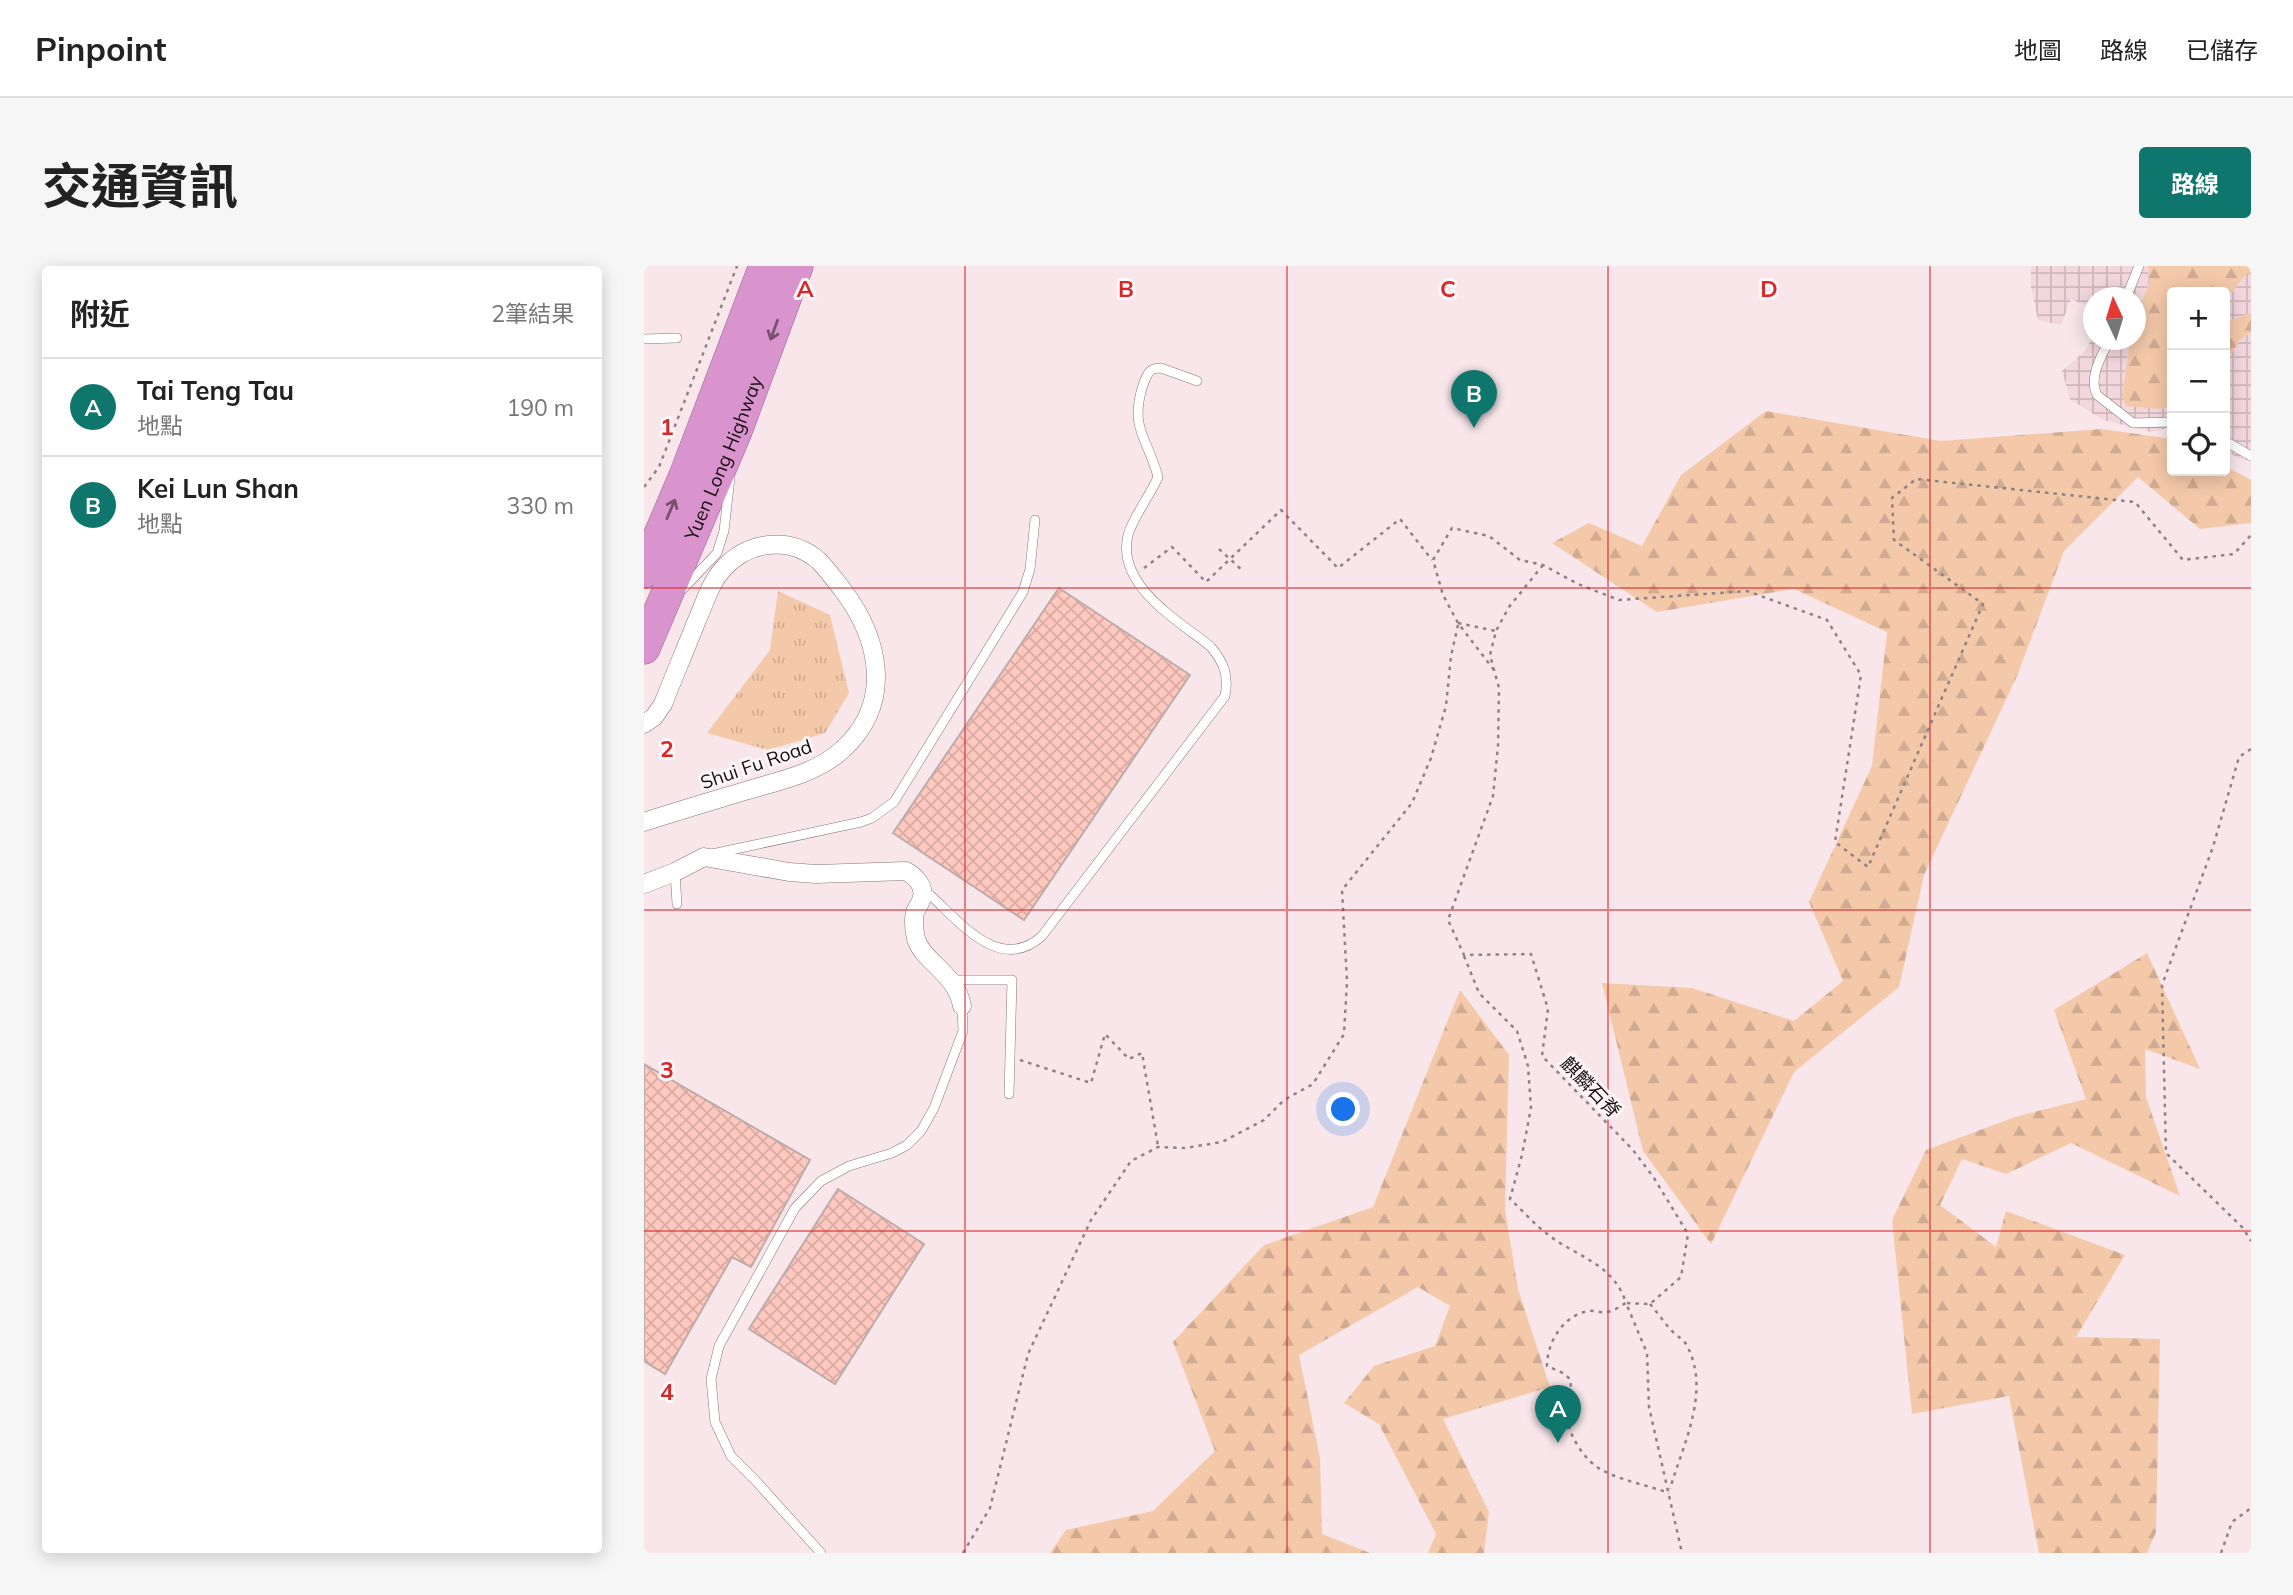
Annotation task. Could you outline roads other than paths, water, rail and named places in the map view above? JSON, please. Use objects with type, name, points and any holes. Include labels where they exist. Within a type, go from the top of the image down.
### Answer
[{"type":"highway","name":"Yuen Long Highway","points":[[644,572],[690,464],[765,266]]},
{"type":"highway","name":"Yuen Long Highway","points":[[644,648],[736,431],[797,266]]},
{"type":"street","name":"Shui Fu Road","points":[[644,724],[654,717],[663,704],[714,582],[731,561],[746,551],[778,544],[811,555],[828,571],[864,622],[875,653],[874,696],[862,726],[839,753],[827,762],[799,775],[644,822]]},
{"type":"street","points":[[644,884],[704,857],[816,874],[842,875],[902,870],[916,877],[922,892],[914,928],[917,943],[950,980],[957,990],[962,1006]]},
{"type":"lane","points":[[2130,287],[2139,266]]},
{"type":"lane","points":[[644,339],[677,338]]},
{"type":"lane","points":[[2105,350],[2094,378],[2097,394],[2131,422],[2167,422]]},
{"type":"lane","points":[[922,892],[928,894],[983,942],[1010,950],[1034,943],[1225,696],[1228,683],[1220,658],[1146,594],[1133,576],[1127,552],[1128,536],[1158,477],[1137,416],[1147,374],[1155,368],[1161,368],[1197,382]]},
{"type":"lane","points":[[2230,444],[2251,456]]},
{"type":"lane","points":[[708,857],[723,850],[861,822],[872,818],[894,802],[1023,592],[1030,569],[1035,520]]},
{"type":"lane","points":[[675,872],[677,904]]},
{"type":"lane","points":[[950,980],[1012,980],[1009,1094]]},
{"type":"lane","points":[[821,1553],[730,1456],[715,1422],[711,1378],[719,1346],[795,1209],[821,1181],[835,1173],[892,1153],[907,1145],[921,1131],[934,1108],[963,1031],[962,1006]]},
{"type":"place","name":"Kei Lun Shan","points":[[1474,428]]},
{"type":"place","name":"Tai Teng Tau","points":[[1558,1443]]}]
